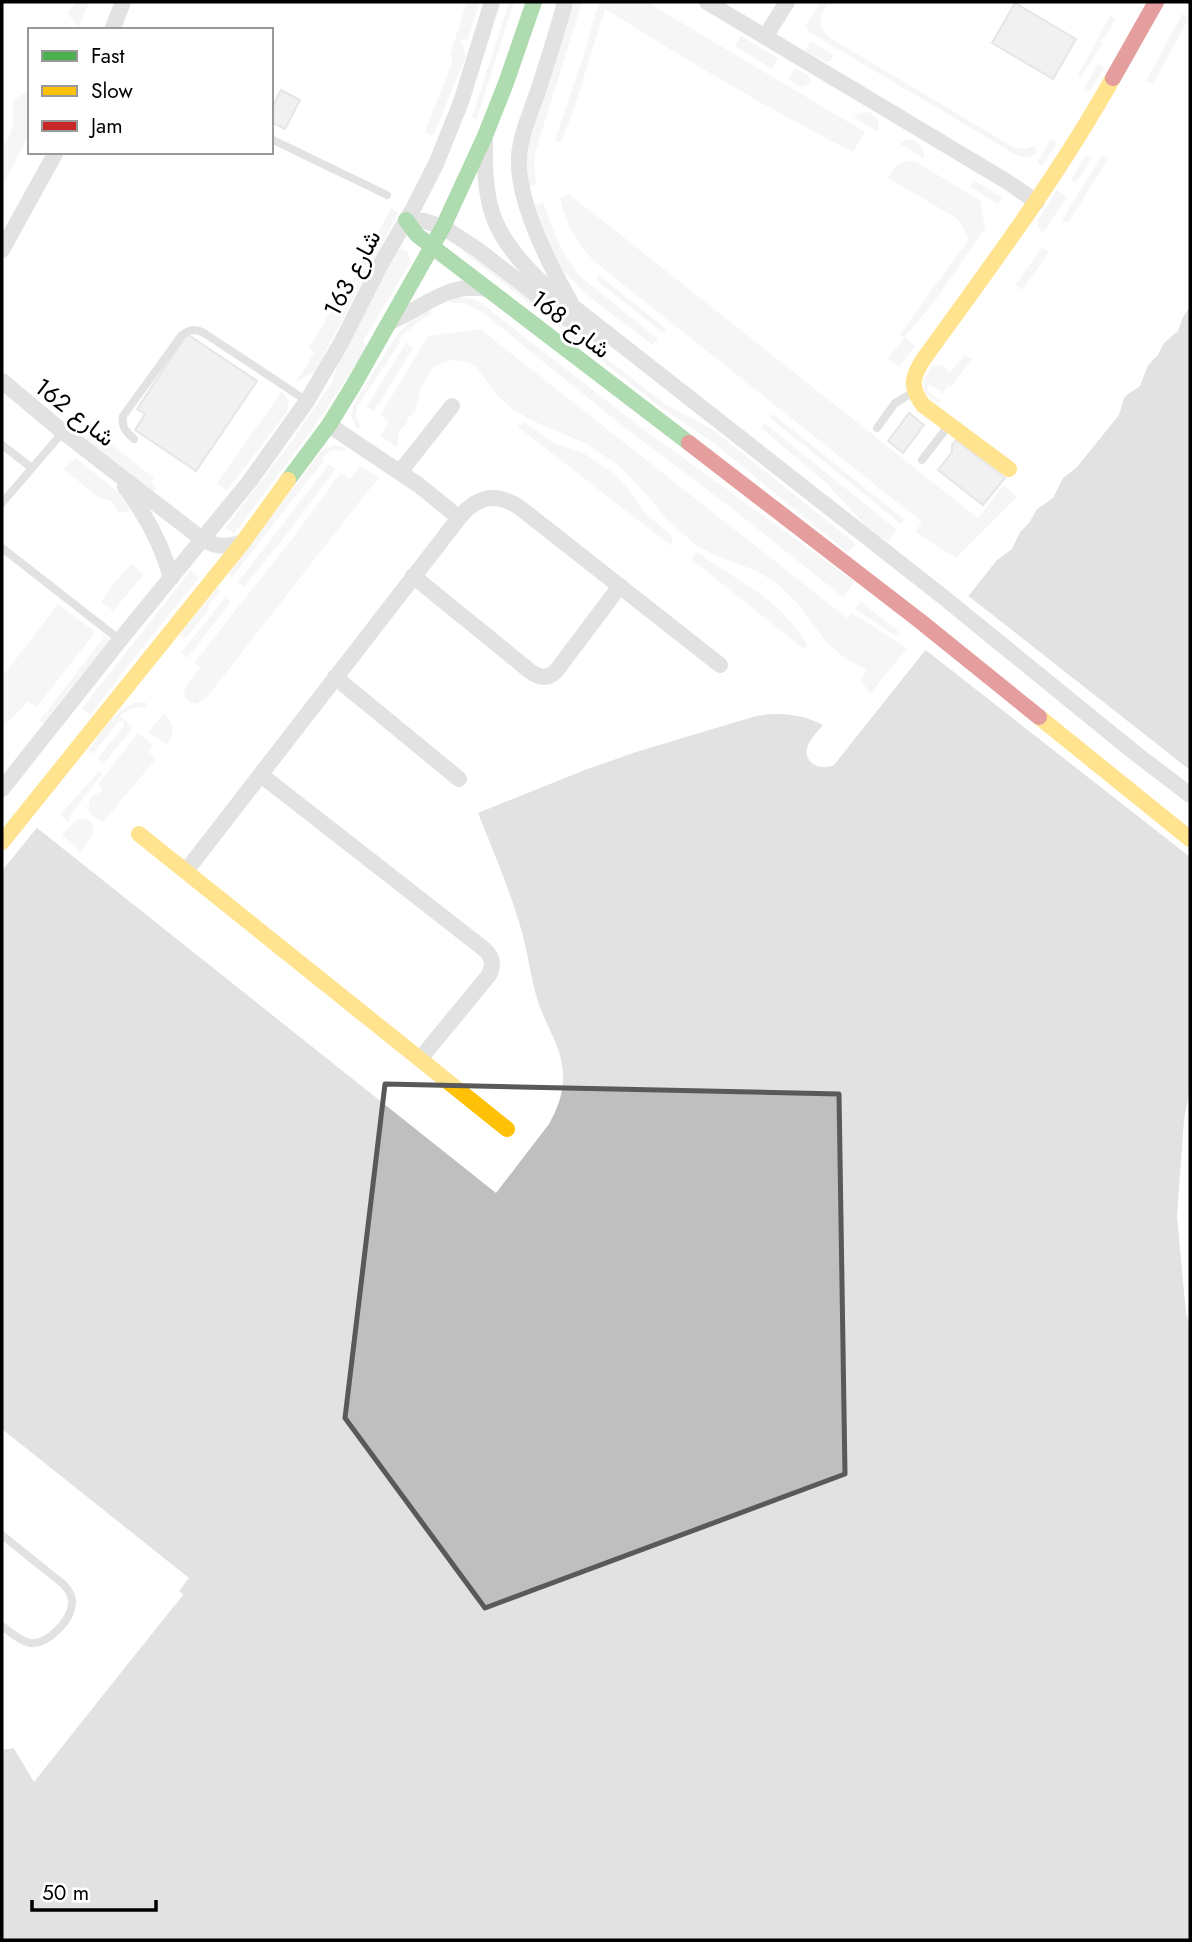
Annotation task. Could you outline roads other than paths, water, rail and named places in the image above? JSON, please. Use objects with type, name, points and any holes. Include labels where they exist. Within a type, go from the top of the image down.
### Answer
[{"type":"street","points":[[113,28],[123,2]]},
{"type":"street","name":"شارع 163","points":[[6,784],[256,473],[307,401],[341,343],[436,164],[453,123],[492,2]]},
{"type":"street","points":[[2,842],[243,542],[329,425],[443,227],[485,136],[534,2]]},
{"type":"street","points":[[565,2],[524,132],[519,164],[529,211],[545,253],[573,306]]},
{"type":"street","points":[[706,2],[1037,202]]},
{"type":"street","points":[[765,37],[787,2]]},
{"type":"street","points":[[1009,469],[923,405],[915,392],[914,377],[920,364],[1037,202],[1091,118],[1156,2]]},
{"type":"street","name":"شارع 168","points":[[485,136],[488,195],[492,214],[512,253],[539,280],[942,596],[1190,795]]},
{"type":"street","points":[[2,250],[55,154]]},
{"type":"street","name":"شارع 168","points":[[407,220],[425,221],[443,227],[478,250],[568,319],[632,352]]},
{"type":"street","name":"شارع 168","points":[[407,220],[417,235],[432,247],[920,621],[1190,839]]},
{"type":"street","points":[[390,322],[450,291],[469,287],[488,289]]},
{"type":"street","name":"شارع 162","points":[[5,386],[202,539],[217,546],[243,542]]},
{"type":"street","points":[[400,472],[452,406]]},
{"type":"street","points":[[329,425],[400,472],[459,518]]},
{"type":"street","name":"شارع 162","points":[[110,469],[153,528],[164,552],[171,578]]},
{"type":"street","points":[[186,871],[413,576],[459,518],[480,500],[495,498],[512,502],[720,665]]},
{"type":"street","points":[[413,576],[531,672],[544,677],[556,671],[620,586]]},
{"type":"street","points":[[335,677],[460,779]]},
{"type":"street","points":[[261,775],[491,956],[489,975],[420,1059]]},
{"type":"street","points":[[139,834],[507,1129]]},
{"type":"lane","points":[[273,140],[387,195]]},
{"type":"lane","points":[[134,439],[123,426],[123,416],[181,335],[190,330],[204,333],[307,401]]},
{"type":"lane","points":[[877,428],[895,403],[915,392]]},
{"type":"lane","points":[[922,460],[949,425]]},
{"type":"lane","points":[[2,503],[63,432]]},
{"type":"lane","points":[[2,445],[32,468]]},
{"type":"lane","points":[[2,548],[120,640]]},
{"type":"lane","points":[[2,1535],[63,1584],[72,1600],[72,1607],[66,1618],[53,1635],[42,1642],[28,1643],[2,1626]]}]
